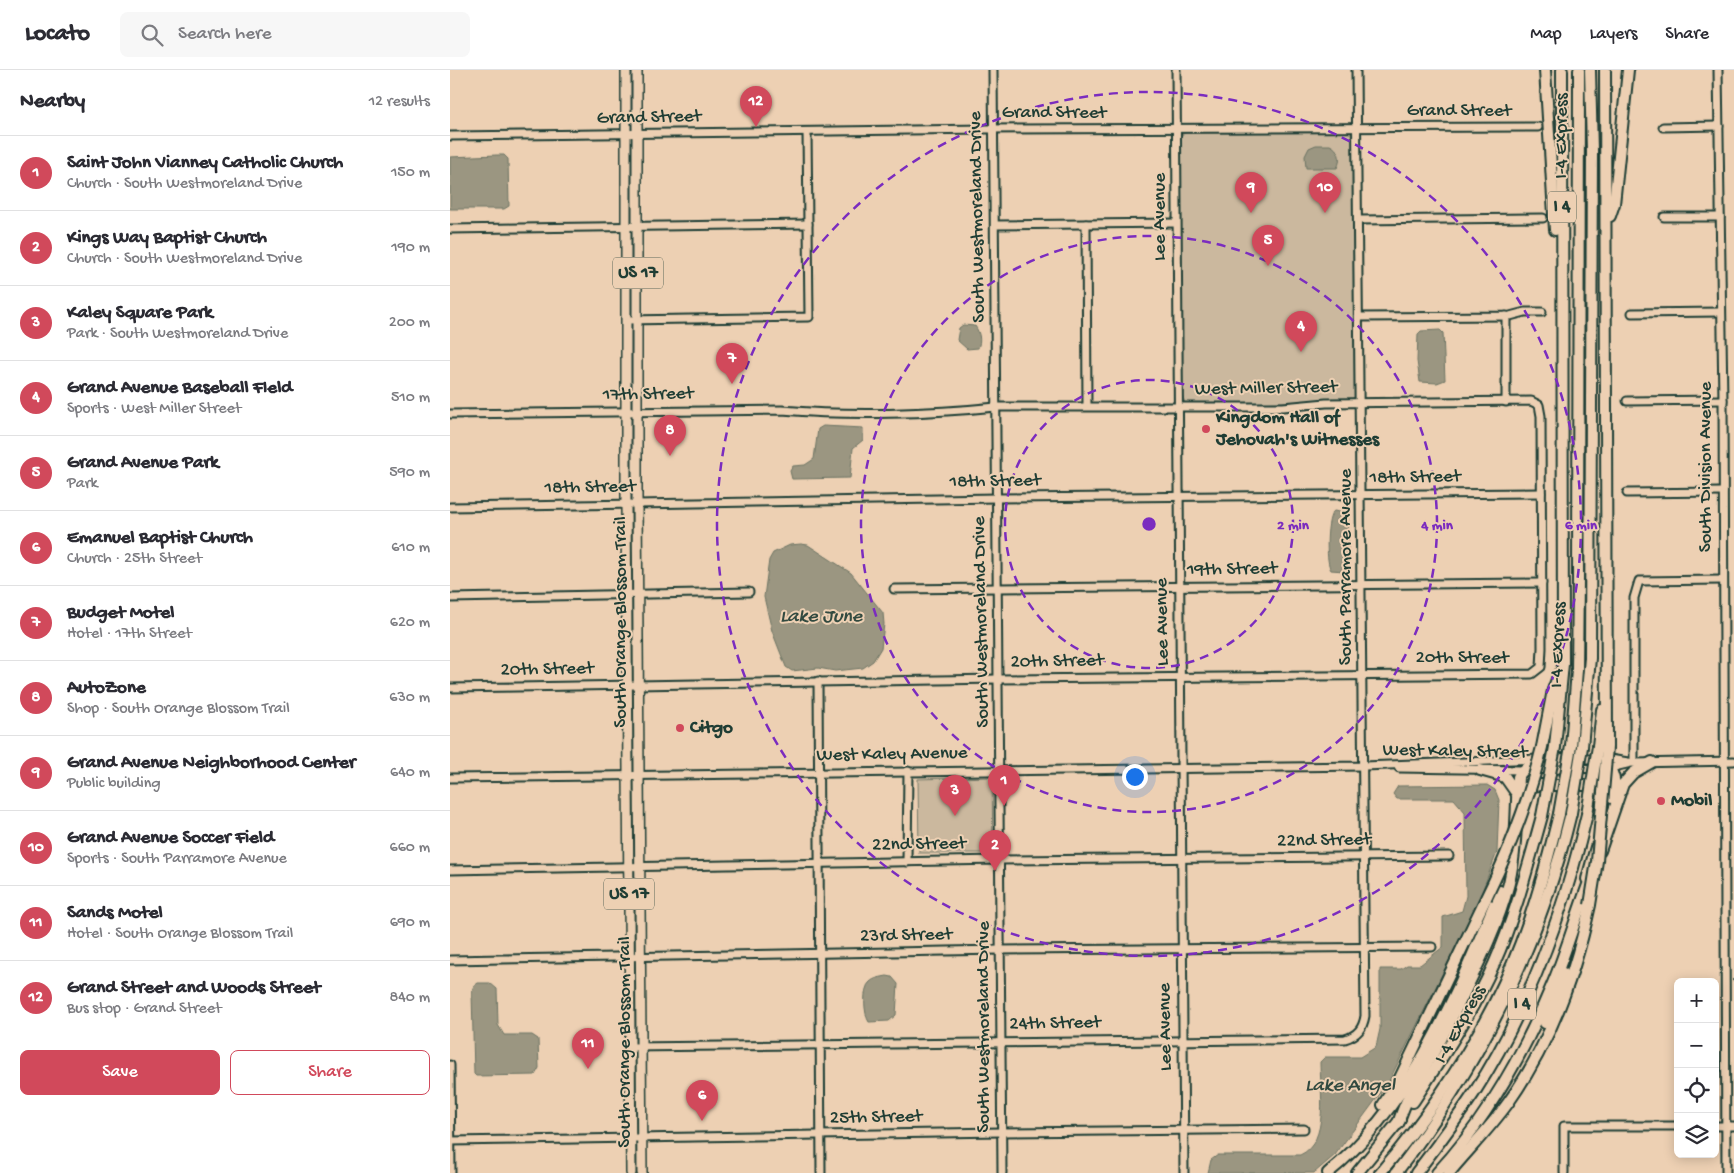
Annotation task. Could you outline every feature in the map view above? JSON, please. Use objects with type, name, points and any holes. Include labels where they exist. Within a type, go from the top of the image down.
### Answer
[{"type":"highway","points":[[1545,70],[1562,344]]},
{"type":"highway","name":"I 4","points":[[1357,1173],[1398,1124],[1446,1052],[1494,964],[1524,879],[1542,816],[1555,747],[1563,664],[1562,70]]},
{"type":"highway","name":"I-4 Express","points":[[1380,1173],[1440,1095],[1463,1061],[1504,983],[1528,924],[1559,814],[1571,746],[1577,670],[1579,70]]},
{"type":"highway","name":"I-4 Express","points":[[1396,1173],[1455,1090],[1513,986],[1553,878],[1571,813],[1582,746],[1590,658],[1592,151],[1590,70]]},
{"type":"highway","points":[[1592,151],[1604,70]]},
{"type":"highway","name":"I 4","points":[[1416,1173],[1474,1092],[1523,1002],[1547,944],[1570,880],[1603,747],[1607,644],[1607,224],[1604,70]]},
{"type":"highway","points":[[1607,224],[1614,204],[1628,70]]},
{"type":"highway","points":[[1327,1173],[1374,1118],[1400,1078],[1504,860],[1525,808],[1542,746],[1553,690],[1563,664]]},
{"type":"highway","points":[[1586,901],[1597,861],[1603,747]]},
{"type":"highway","points":[[1398,1124],[1403,1106],[1445,1031],[1494,926],[1509,882],[1514,852],[1518,777],[1522,770],[1534,763],[1564,759]]},
{"type":"highway","points":[[1449,1173],[1509,1101],[1551,1027],[1575,965],[1586,901],[1615,782],[1610,768],[1595,759]]},
{"type":"highway","points":[[1437,1173],[1496,1096],[1524,1048],[1586,901],[1623,784],[1633,773],[1652,762]]},
{"type":"highway","points":[[1480,770],[1505,777],[1517,794]]},
{"type":"highway","points":[[1517,813],[1522,791],[1527,787],[1539,785],[1595,785],[1608,796],[1609,805]]},
{"type":"highway","points":[[1327,1173],[1348,1156],[1380,1121],[1422,1056],[1439,1026],[1484,928],[1514,852]]},
{"type":"highway","points":[[1475,1142],[1510,1091],[1544,1027],[1560,986],[1572,932]]},
{"type":"main road","name":"South Orange Blossom Trail","points":[[626,70],[626,594],[631,1173]]},
{"type":"main road","name":"South Orange Blossom Trail","points":[[637,70],[637,504],[642,1173]]},
{"type":"street","name":"South Westmoreland Drive","points":[[993,70],[1002,1173]]},
{"type":"street","name":"Lee Avenue","points":[[1176,70],[1180,859],[1184,1173]]},
{"type":"street","name":"South Parramore Avenue","points":[[1356,70],[1363,585],[1363,947],[1365,1016],[1363,1026],[1359,1032]]},
{"type":"street","name":"South Division Avenue","points":[[1718,70],[1723,400],[1724,866],[1730,1126],[1726,1173]]},
{"type":"street","points":[[1663,127],[1719,126]]},
{"type":"street","name":"Grand Street","points":[[450,136],[993,129],[1538,127]]},
{"type":"street","points":[[626,320],[808,317],[808,132]]},
{"type":"street","points":[[1664,217],[1720,217]]},
{"type":"street","points":[[1359,220],[1543,218]]},
{"type":"street","points":[[994,225],[1176,223]]},
{"type":"street","points":[[450,229],[808,224]]},
{"type":"street","points":[[1086,224],[1086,406]]},
{"type":"street","points":[[1360,317],[1506,316],[1525,312],[1542,312]]},
{"type":"street","points":[[1632,313],[1721,312]]},
{"type":"street","points":[[1506,316],[1506,402]]},
{"type":"street","points":[[1627,401],[1723,400]]},
{"type":"street","name":"West Miller Street","points":[[996,408],[1086,406],[1283,407],[1361,403],[1531,401],[1540,407],[1541,416],[1541,493]]},
{"type":"street","name":"17th Street","points":[[450,414],[782,410],[812,413],[996,408]]},
{"type":"street","points":[[1627,493],[1723,492]]},
{"type":"street","points":[[1541,493],[1542,583]]},
{"type":"street","name":"18th Street","points":[[450,507],[997,498],[1541,493]]},
{"type":"street","points":[[1634,762],[1634,598],[1639,581],[1723,580]]},
{"type":"street","name":"19th Street","points":[[894,590],[1542,583]]},
{"type":"street","name":"20th Street","points":[[450,688],[818,681],[1532,674],[1541,667],[1542,583]]},
{"type":"street","points":[[450,598],[749,592]]},
{"type":"street","points":[[818,681],[821,1173]]},
{"type":"street","name":"West Kaley Street","points":[[1364,766],[1564,759],[1634,762],[1734,761]]},
{"type":"street","name":"West Kaley Street","points":[[1364,766],[1522,770],[1610,768],[1634,762]]},
{"type":"street","name":"West Kaley Avenue","points":[[450,778],[1364,766]]},
{"type":"street","points":[[907,862],[908,771]]},
{"type":"street","name":"22nd Street","points":[[450,870],[999,860],[1449,856]]},
{"type":"street","name":"23rd Street","points":[[450,960],[1000,950],[1432,947]]},
{"type":"street","name":"24th Street","points":[[630,1047],[1345,1038],[1359,1032]]},
{"type":"street","points":[[450,1065],[451,1173]]},
{"type":"street","points":[[1564,1173],[1564,1126],[1674,1126]]},
{"type":"street","name":"25th Street","points":[[450,1141],[1304,1129]]},
{"type":"shaded area","points":[[1348,131],[1354,138],[1356,395],[1354,399],[1188,405],[1185,403],[1182,394],[1181,135],[1187,132]]},
{"type":"shaded area","points":[[992,777],[993,853],[919,853],[918,779]]},
{"type":"water","points":[[1316,145],[1330,145],[1336,149],[1339,155],[1337,168],[1306,168],[1305,156],[1309,148]]},
{"type":"water","points":[[504,155],[508,159],[509,206],[504,209],[450,209],[450,157]]},
{"type":"water","points":[[963,325],[975,326],[980,337],[978,348],[967,349],[957,340],[959,328]]},
{"type":"water","points":[[1440,330],[1443,333],[1445,380],[1437,383],[1420,382],[1417,361],[1418,334],[1421,331]]},
{"type":"water","points":[[823,426],[863,428],[863,440],[853,448],[850,478],[792,479],[790,471],[793,466],[805,465],[814,459],[818,429]]},
{"type":"water","points":[[1334,511],[1345,513],[1348,518],[1348,566],[1344,571],[1331,570],[1329,565],[1327,539],[1329,521]]},
{"type":"water","name":"Lake June","points":[[790,545],[808,545],[851,573],[883,613],[884,624],[881,648],[873,661],[863,668],[835,671],[818,668],[792,671],[786,667],[772,631],[764,597],[769,560],[773,553]]},
{"type":"water","name":"Lake Angel","points":[[1487,785],[1495,790],[1499,800],[1497,852],[1478,902],[1388,1083],[1335,1155],[1314,1173],[1208,1173],[1211,1160],[1218,1155],[1300,1155],[1309,1148],[1316,1139],[1320,1127],[1322,1100],[1320,1062],[1325,1057],[1360,1057],[1376,1047],[1380,1029],[1380,969],[1401,969],[1407,965],[1420,965],[1443,947],[1443,917],[1462,911],[1466,896],[1465,812],[1454,799],[1397,799],[1393,794],[1398,786]]},
{"type":"water","points":[[892,977],[898,984],[896,1015],[889,1021],[869,1022],[865,1002],[867,985],[878,978]]},
{"type":"water","points":[[478,983],[490,983],[497,989],[498,1025],[504,1035],[532,1035],[538,1039],[539,1068],[535,1075],[476,1076],[474,1074],[472,992],[474,986]]},
{"type":"place","name":"Grand Street and Woods Street","points":[[756,127]]},
{"type":"place","name":"Grand Avenue Neighborhood Center","points":[[1251,213]]},
{"type":"place","name":"Grand Avenue Soccer Field","points":[[1325,213]]},
{"type":"place","name":"Grand Avenue Park","points":[[1268,266]]},
{"type":"place","name":"Grand Avenue Baseball FIeld","points":[[1301,352]]},
{"type":"place","name":"Budget Motel","points":[[732,384]]},
{"type":"place","name":"Kingdom Hall of Jehovah's Witnesses","points":[[1206,429]]},
{"type":"place","name":"AutoZone","points":[[670,456]]},
{"type":"place","name":"Citgo","points":[[680,728]]},
{"type":"place","name":"Mobil","points":[[1661,801]]},
{"type":"place","name":"Saint John Vianney Catholic Church","points":[[1004,806]]},
{"type":"place","name":"Kaley Square Park","points":[[955,816]]},
{"type":"place","name":"Kings Way Baptist Church","points":[[995,871]]},
{"type":"place","name":"Sands Motel","points":[[588,1069]]},
{"type":"place","name":"Emanuel Baptist Church","points":[[702,1121]]}]
